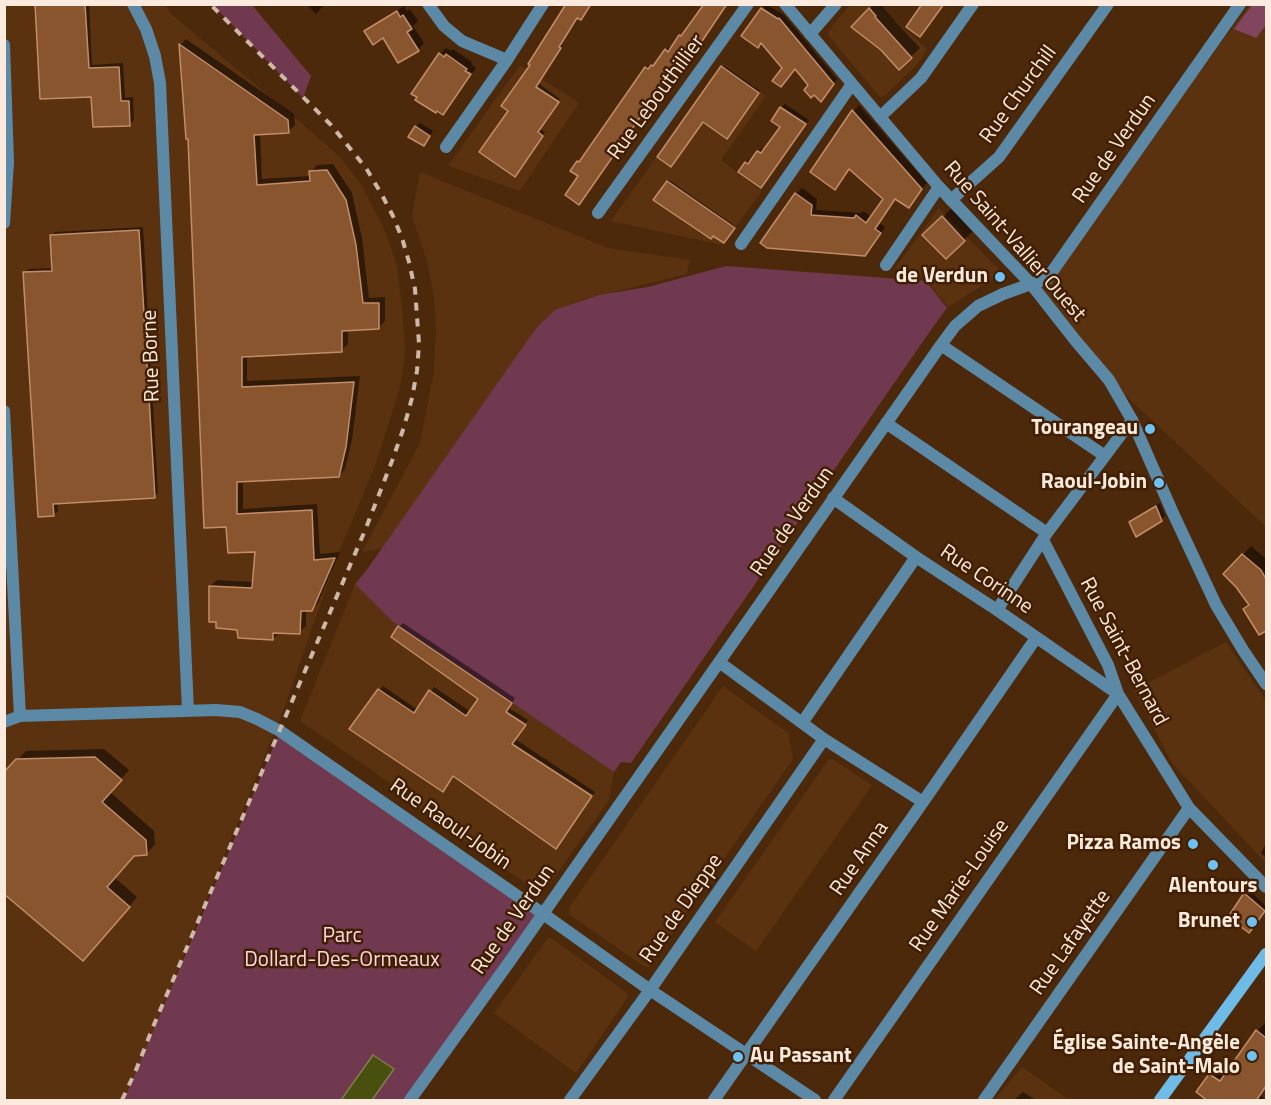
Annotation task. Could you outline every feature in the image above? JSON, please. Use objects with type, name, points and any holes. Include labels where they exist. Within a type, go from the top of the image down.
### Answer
[{"type":"main road","points":[[1160,1101],[1266,954]]},
{"type":"street","name":"Rue Borne","points":[[133,4],[146,29],[155,56],[160,84],[188,711]]},
{"type":"street","points":[[428,4],[444,26],[462,41],[507,60]]},
{"type":"street","points":[[446,147],[543,4]]},
{"type":"street","name":"Rue Lebouthillier","points":[[598,213],[748,4]]},
{"type":"street","name":"Rue Saint-Vallier Ouest","points":[[785,4],[951,200],[1031,284],[1108,380],[1132,420],[1216,605],[1266,684]]},
{"type":"street","points":[[810,34],[836,4]]},
{"type":"street","points":[[880,117],[921,78],[973,4]]},
{"type":"street","name":"Rue Churchill","points":[[951,200],[999,158],[1108,4]]},
{"type":"street","name":"Rue de Verdun","points":[[410,1101],[955,326],[978,306],[1003,294],[1047,279],[1240,4]]},
{"type":"street","points":[[4,45],[6,162],[4,223]]},
{"type":"street","points":[[741,244],[852,84]]},
{"type":"street","points":[[886,265],[939,186]]},
{"type":"street","points":[[941,345],[1105,456]]},
{"type":"street","points":[[4,411],[20,716]]},
{"type":"street","points":[[997,610],[1045,537],[1132,420]]},
{"type":"street","name":"Rue Saint-Bernard","points":[[886,423],[1045,537],[1108,665],[1118,694],[1189,808],[1266,888]]},
{"type":"street","name":"Rue Corinne","points":[[833,498],[1118,694]]},
{"type":"street","points":[[802,723],[916,557]]},
{"type":"street","name":"Rue Anna","points":[[714,1101],[1036,638]]},
{"type":"street","points":[[719,662],[824,739],[923,802]]},
{"type":"street","name":"Rue Marie-Louise","points":[[834,1101],[1118,694]]},
{"type":"street","name":"Rue Raoul-Jobin","points":[[4,722],[20,716],[216,710],[240,712],[280,731],[650,990],[815,1101]]},
{"type":"street","name":"Rue de Dieppe","points":[[570,1101],[824,739]]},
{"type":"street","name":"Rue Lafayette","points":[[984,1101],[1189,808]]},
{"type":"shaded area","points":[[5,5],[165,5],[171,14],[339,156],[360,183],[383,226],[396,262],[401,299],[405,344],[404,363],[399,391],[375,466],[337,557],[282,714],[141,1060],[139,1077],[122,1100],[5,1100]]},
{"type":"shaded area","points":[[850,5],[877,5],[927,49],[920,61],[882,97],[828,35],[829,30]]},
{"type":"shaded area","points":[[1249,5],[1266,5],[1266,527],[1109,380],[1031,284],[1048,279]]},
{"type":"shaded area","points":[[1252,5],[1266,5],[1266,25],[1256,38],[1234,29]]},
{"type":"shaded area","points":[[723,63],[766,96],[721,160],[762,191],[722,245],[611,221]]},
{"type":"shaded area","points":[[520,65],[579,103],[520,191],[448,166]]},
{"type":"shaded area","points":[[420,172],[608,248],[690,260],[687,274],[581,300],[546,318],[529,338],[383,548],[362,552],[420,443],[434,371],[436,330],[434,296],[427,261],[412,216]]},
{"type":"shaded area","points":[[939,208],[999,270],[998,276],[948,307],[925,279],[895,268]]},
{"type":"shaded area","points":[[355,584],[392,621],[614,772],[609,800],[549,885],[542,890],[534,889],[420,809],[416,801],[300,721]]},
{"type":"shaded area","points":[[1226,642],[1266,701],[1266,863],[1172,763],[1134,690]]},
{"type":"shaded area","points":[[723,686],[788,733],[793,759],[649,967],[645,967],[570,915],[569,908]]},
{"type":"shaded area","points":[[829,759],[833,759],[872,785],[756,951],[715,922]]},
{"type":"shaded area","points":[[548,938],[626,992],[628,997],[576,1073],[494,1013]]},
{"type":"shaded area","points":[[373,1055],[394,1069],[372,1100],[341,1100]]},
{"type":"shaded area","points":[[1022,1067],[1069,1100],[994,1100]]},
{"type":"green space","points":[[213,5],[252,5],[311,76],[303,98]]},
{"type":"green space","points":[[726,266],[926,281],[947,308],[631,763],[621,762],[614,772],[392,621],[355,584],[529,338],[555,310],[599,295],[648,287]]},
{"type":"green space","name":"Parc Dollard-Des-Ormeaux","points":[[280,731],[542,913],[410,1100],[124,1100]]},
{"type":"building","points":[[35,4],[85,4],[89,68],[119,67],[121,101],[129,101],[130,126],[93,127],[91,97],[40,99]]},
{"type":"building","points":[[566,4],[591,4],[581,20],[577,18],[536,87],[559,102],[538,132],[543,136],[515,177],[479,152],[508,111],[501,106],[530,65],[528,64]]},
{"type":"building","points":[[704,4],[727,4],[688,62],[683,59],[671,73],[579,205],[565,195],[578,176],[570,171],[577,161],[579,162],[645,67],[648,69],[651,65],[653,66],[665,49],[668,52]]},
{"type":"building","points":[[922,4],[944,4],[920,37],[906,27]]},
{"type":"building","points":[[761,8],[779,18],[834,84],[821,102],[814,95],[811,98],[804,90],[808,85],[795,69],[781,87],[772,81],[782,68],[761,43],[758,48],[741,36]]},
{"type":"building","points":[[869,8],[912,58],[899,70],[881,50],[851,27]]},
{"type":"building","points":[[397,11],[400,17],[403,15],[412,29],[407,32],[419,51],[398,63],[383,38],[373,45],[364,31]]},
{"type":"building","points":[[179,44],[288,120],[289,133],[254,135],[257,185],[310,181],[309,171],[327,170],[346,200],[356,245],[363,303],[379,303],[379,329],[342,331],[342,352],[242,357],[242,387],[354,382],[346,447],[339,477],[237,482],[237,514],[312,510],[314,560],[335,558],[312,611],[301,611],[300,634],[273,633],[273,640],[238,638],[237,630],[216,628],[216,622],[209,622],[209,586],[252,588],[255,552],[228,553],[226,527],[204,528],[188,139],[186,139]]},
{"type":"building","points":[[439,53],[444,57],[446,54],[471,74],[443,115],[415,100],[417,97],[411,94]]},
{"type":"building","points":[[721,66],[759,93],[727,139],[703,122],[671,167],[657,157]]},
{"type":"building","points":[[780,107],[806,124],[761,188],[738,172],[745,162],[748,164],[757,151],[761,153],[780,127],[771,121]]},
{"type":"building","points":[[852,110],[922,189],[909,208],[895,199],[875,229],[881,233],[865,256],[767,248],[760,243],[795,193],[812,205],[811,215],[854,218],[856,215],[866,223],[883,199],[849,169],[835,190],[810,172]]},
{"type":"building","points":[[415,126],[430,136],[424,146],[408,137]]},
{"type":"building","points":[[667,181],[735,228],[724,243],[713,236],[711,239],[653,200]]},
{"type":"building","points":[[942,216],[965,241],[946,259],[922,235]]},
{"type":"building","points":[[139,230],[155,498],[53,504],[54,516],[38,517],[23,272],[52,271],[50,235]]},
{"type":"building","points":[[1156,506],[1162,521],[1136,537],[1129,522]]},
{"type":"building","points":[[1242,554],[1261,570],[1266,579],[1266,631],[1259,635],[1243,609],[1249,605],[1223,574]]},
{"type":"building","points":[[398,626],[512,703],[506,712],[526,725],[512,744],[592,796],[556,849],[453,776],[443,792],[349,729],[378,689],[414,713],[429,690],[466,716],[478,699],[391,637]]},
{"type":"building","points":[[95,757],[122,780],[102,802],[146,840],[147,855],[134,856],[107,887],[130,907],[83,961],[4,894],[4,772],[16,759]]},
{"type":"building","points":[[1244,893],[1265,911],[1249,933],[1228,917]]},
{"type":"building","name":"Église Sainte-Angèle de Saint-Malo","points":[[1256,1030],[1266,1038],[1266,1086],[1256,1101],[1208,1101],[1196,1092],[1209,1074],[1220,1081]]},
{"type":"railway","points":[[122,1100],[366,528],[404,427],[417,371],[419,344],[415,289],[402,238],[382,195],[366,168],[331,125],[210,4]]},
{"type":"place","name":"de Verdun","points":[[1000,277]]},
{"type":"place","name":"Tourangeau","points":[[1150,429]]},
{"type":"place","name":"Raoul-Jobin","points":[[1159,483]]},
{"type":"place","name":"Pizza Ramos","points":[[1193,844]]},
{"type":"place","name":"Alentours","points":[[1213,865]]},
{"type":"place","name":"Brunet","points":[[1252,922]]},
{"type":"place","name":"Église Sainte-Angèle de Saint-Malo","points":[[1252,1056]]},
{"type":"place","name":"Au Passant","points":[[738,1057]]}]
